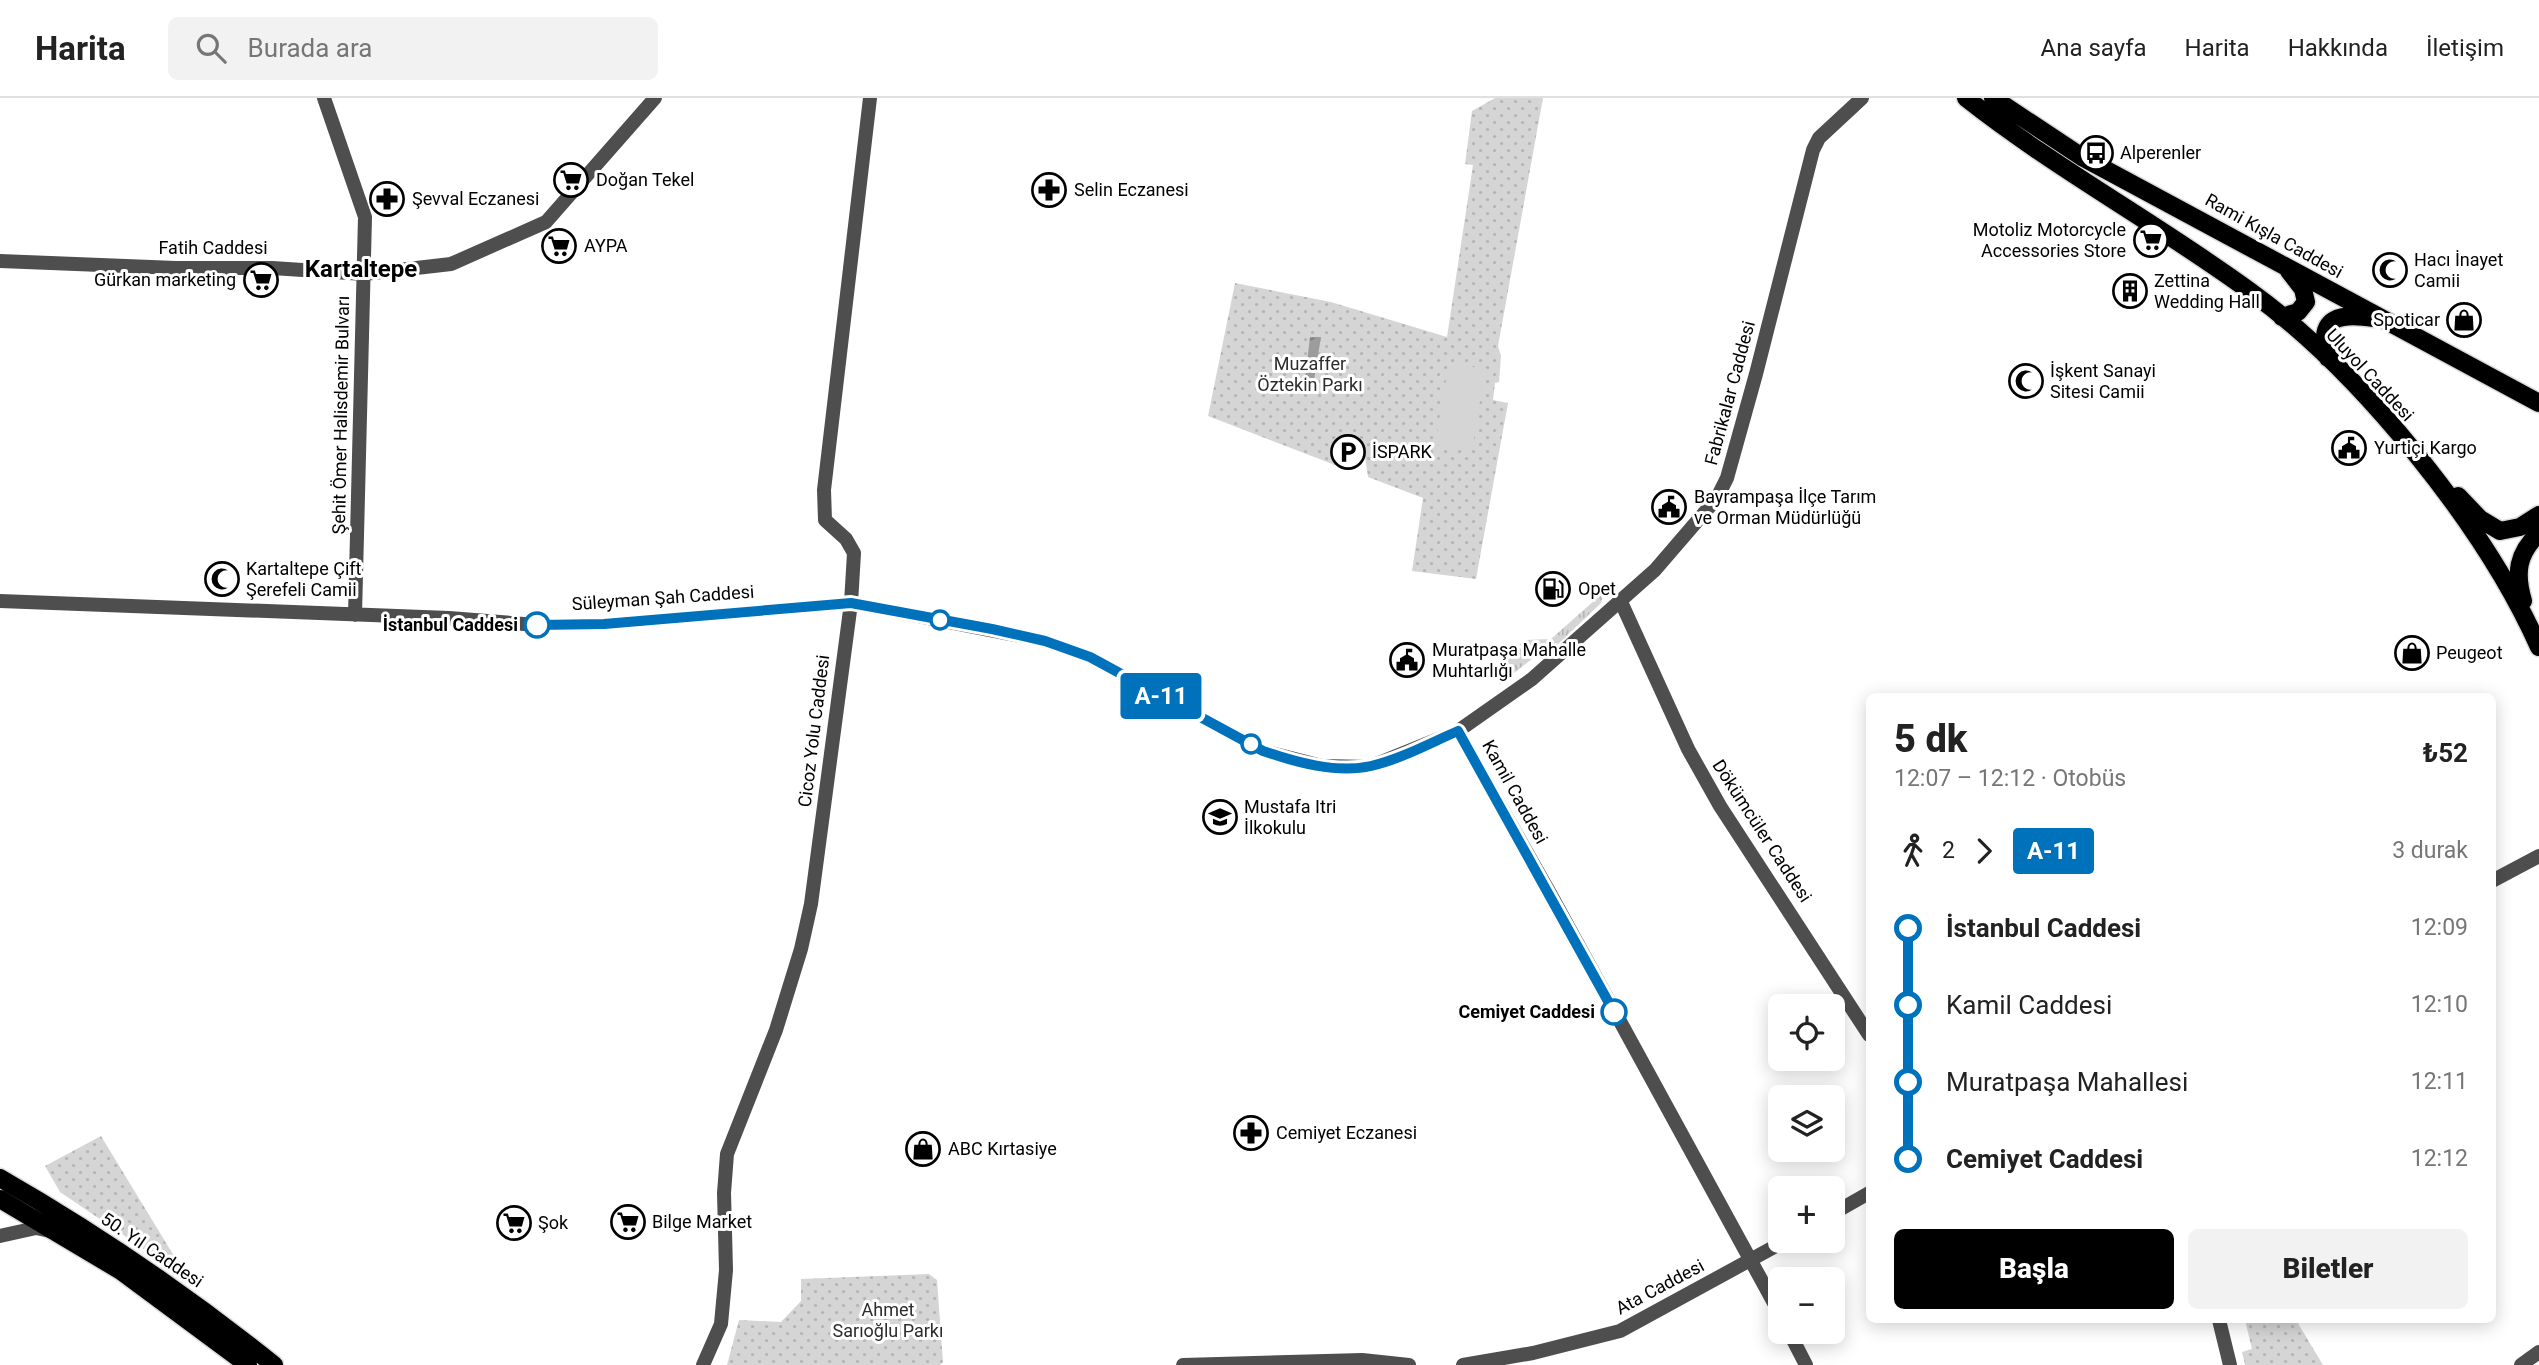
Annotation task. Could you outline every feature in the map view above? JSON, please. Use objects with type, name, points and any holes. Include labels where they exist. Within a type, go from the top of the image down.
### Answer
[{"type":"main road","name":"Uluyol Caddesi","points":[[1966,98],[2140,216],[2282,317],[2328,358],[2428,472],[2481,541],[2539,647]]},
{"type":"main road","name":"Rami Kışla Caddesi","points":[[1993,98],[2082,157],[2539,403]]},
{"type":"main road","points":[[2282,263],[2303,289],[2306,302],[2298,312],[2282,317]]},
{"type":"main road","points":[[2328,358],[2325,338],[2331,322],[2337,317],[2385,319]]},
{"type":"main road","points":[[2515,391],[2539,413]]},
{"type":"main road","points":[[2428,472],[2455,493],[2480,519],[2500,531],[2520,527],[2539,515]]},
{"type":"main road","points":[[2529,625],[2517,580],[2517,566],[2529,542],[2539,533]]},
{"type":"main road","name":"50. Yıl Caddesi","points":[[0,1178],[85,1230],[163,1283],[274,1365]]},
{"type":"main road","name":"50. Yıl Caddesi","points":[[0,1199],[60,1233],[168,1303],[248,1365]]},
{"type":"street","name":"Şehit Ömer Halisdemir Bulvarı","points":[[324,98],[365,217],[355,614]]},
{"type":"street","name":"Fatih Caddesi","points":[[0,261],[176,268],[272,268],[364,274],[451,264],[546,222],[655,98]]},
{"type":"street","name":"Cicoz Yolu Caddesi","points":[[703,1365],[721,1324],[726,1270],[724,1193],[727,1154],[776,1030],[801,949],[811,904],[851,603],[854,553],[846,539],[825,520],[823,508],[870,98]]},
{"type":"street","name":"Fabrikalar Caddesi","points":[[1458,731],[1532,679],[1621,602],[1663,560],[1722,489],[1756,374],[1813,150],[1819,138],[1862,98]]},
{"type":"street","name":"Süleyman Şah Caddesi","points":[[0,601],[355,614],[537,625],[604,624],[851,603],[992,629]]},
{"type":"street","name":"Dökümcüler Caddesi","points":[[1621,602],[1688,749],[1713,794],[1866,1030]]},
{"type":"street","name":"Kamil Caddesi","points":[[992,629],[1045,641],[1090,657],[1263,751],[1289,760],[1322,766],[1369,767],[1458,731],[1768,1292]]},
{"type":"street","points":[[2496,879],[2539,856]]},
{"type":"street","points":[[1845,1207],[1866,1195]]},
{"type":"street","points":[[0,1236],[37,1228],[60,1233]]},
{"type":"street","name":"Ata Caddesi","points":[[1463,1365],[1533,1353],[1620,1331],[1768,1250]]},
{"type":"street","points":[[2220,1323],[2230,1365]]},
{"type":"street","points":[[1795,1344],[1806,1365]]},
{"type":"street","points":[[2521,1365],[2539,1352]]},
{"type":"street","points":[[1183,1365],[1362,1360],[1409,1365]]},
{"type":"green space","name":"Muzaffer Öztekin Parkı","points":[[1495,98],[1543,98],[1498,346],[1501,356],[1499,382],[1495,383],[1493,400],[1508,403],[1476,579],[1412,571],[1423,498],[1368,477],[1363,443],[1345,441],[1335,465],[1208,416],[1235,283],[1331,302],[1447,337],[1473,165],[1465,164],[1472,111]]},
{"type":"green space","points":[[1449,363],[1485,369],[1472,451],[1435,445]]},
{"type":"green space","points":[[1604,592],[1601,603],[1554,648],[1519,645],[1524,640],[1551,639]]},
{"type":"green space","points":[[1515,648],[1542,651],[1500,684],[1496,677]]},
{"type":"green space","points":[[101,1136],[188,1279],[60,1192],[45,1166]]},
{"type":"green space","name":"Ahmet Sarıoğlu Parkı","points":[[929,1274],[937,1280],[943,1362],[940,1365],[727,1365],[739,1320],[781,1322],[801,1301],[801,1279]]},
{"type":"green space","points":[[2246,1323],[2298,1323],[2323,1365],[2245,1365],[2242,1352],[2252,1349]]},
{"type":"water","points":[[1310,337],[1321,337],[1314,380],[1305,379]]},
{"type":"bus line","name":"A-11","points":[[537,625],[604,624],[851,603],[992,629],[1045,641],[1090,657],[1263,751],[1289,760],[1322,766],[1369,767],[1458,731],[1614,1012]]},
{"type":"place","name":"Alperenler","points":[[2096,153]]},
{"type":"place","name":"Doğan Tekel","points":[[571,180]]},
{"type":"place","name":"Selin Eczanesi","points":[[1049,190]]},
{"type":"place","name":"Şevval Eczanesi","points":[[387,199]]},
{"type":"place","name":"Motoliz Motorcycle Accessories Store","points":[[2151,240]]},
{"type":"place","name":"AYPA","points":[[559,246]]},
{"type":"place","name":"Hacı İnayet Camii","points":[[2390,270]]},
{"type":"place","name":"Gürkan marketing","points":[[261,280]]},
{"type":"place","name":"Zettina Wedding Hall","points":[[2130,291]]},
{"type":"place","name":"Spoticar","points":[[2464,320]]},
{"type":"place","name":"İşkent Sanayi Sitesi Camii","points":[[2026,381]]},
{"type":"place","name":"Yurtiçi Kargo","points":[[2349,448]]},
{"type":"place","name":"İSPARK","points":[[1348,452]]},
{"type":"place","name":"Bayrampaşa İlçe Tarım ve Orman Müdürlüğü","points":[[1669,507]]},
{"type":"place","name":"Kartaltepe Çift Şerefeli Camii","points":[[222,579]]},
{"type":"place","name":"Opet","points":[[1553,589]]},
{"type":"place","name":"İstanbul Caddesi","points":[[537,625]]},
{"type":"place","name":"Peugeot","points":[[2412,653]]},
{"type":"place","name":"Muratpaşa Mahalle Muhtarlığı","points":[[1407,660]]},
{"type":"place","name":"Mustafa Itri İlkokulu","points":[[1220,817]]},
{"type":"place","name":"Cemiyet Caddesi","points":[[1614,1012]]},
{"type":"place","name":"Cemiyet Eczanesi","points":[[1251,1133]]},
{"type":"place","name":"ABC Kırtasiye","points":[[923,1149]]},
{"type":"place","name":"Bilge Market","points":[[628,1222]]},
{"type":"place","name":"Şok","points":[[514,1223]]},
{"type":"district","name":"Kartaltepe","points":[[361,269]]}]
